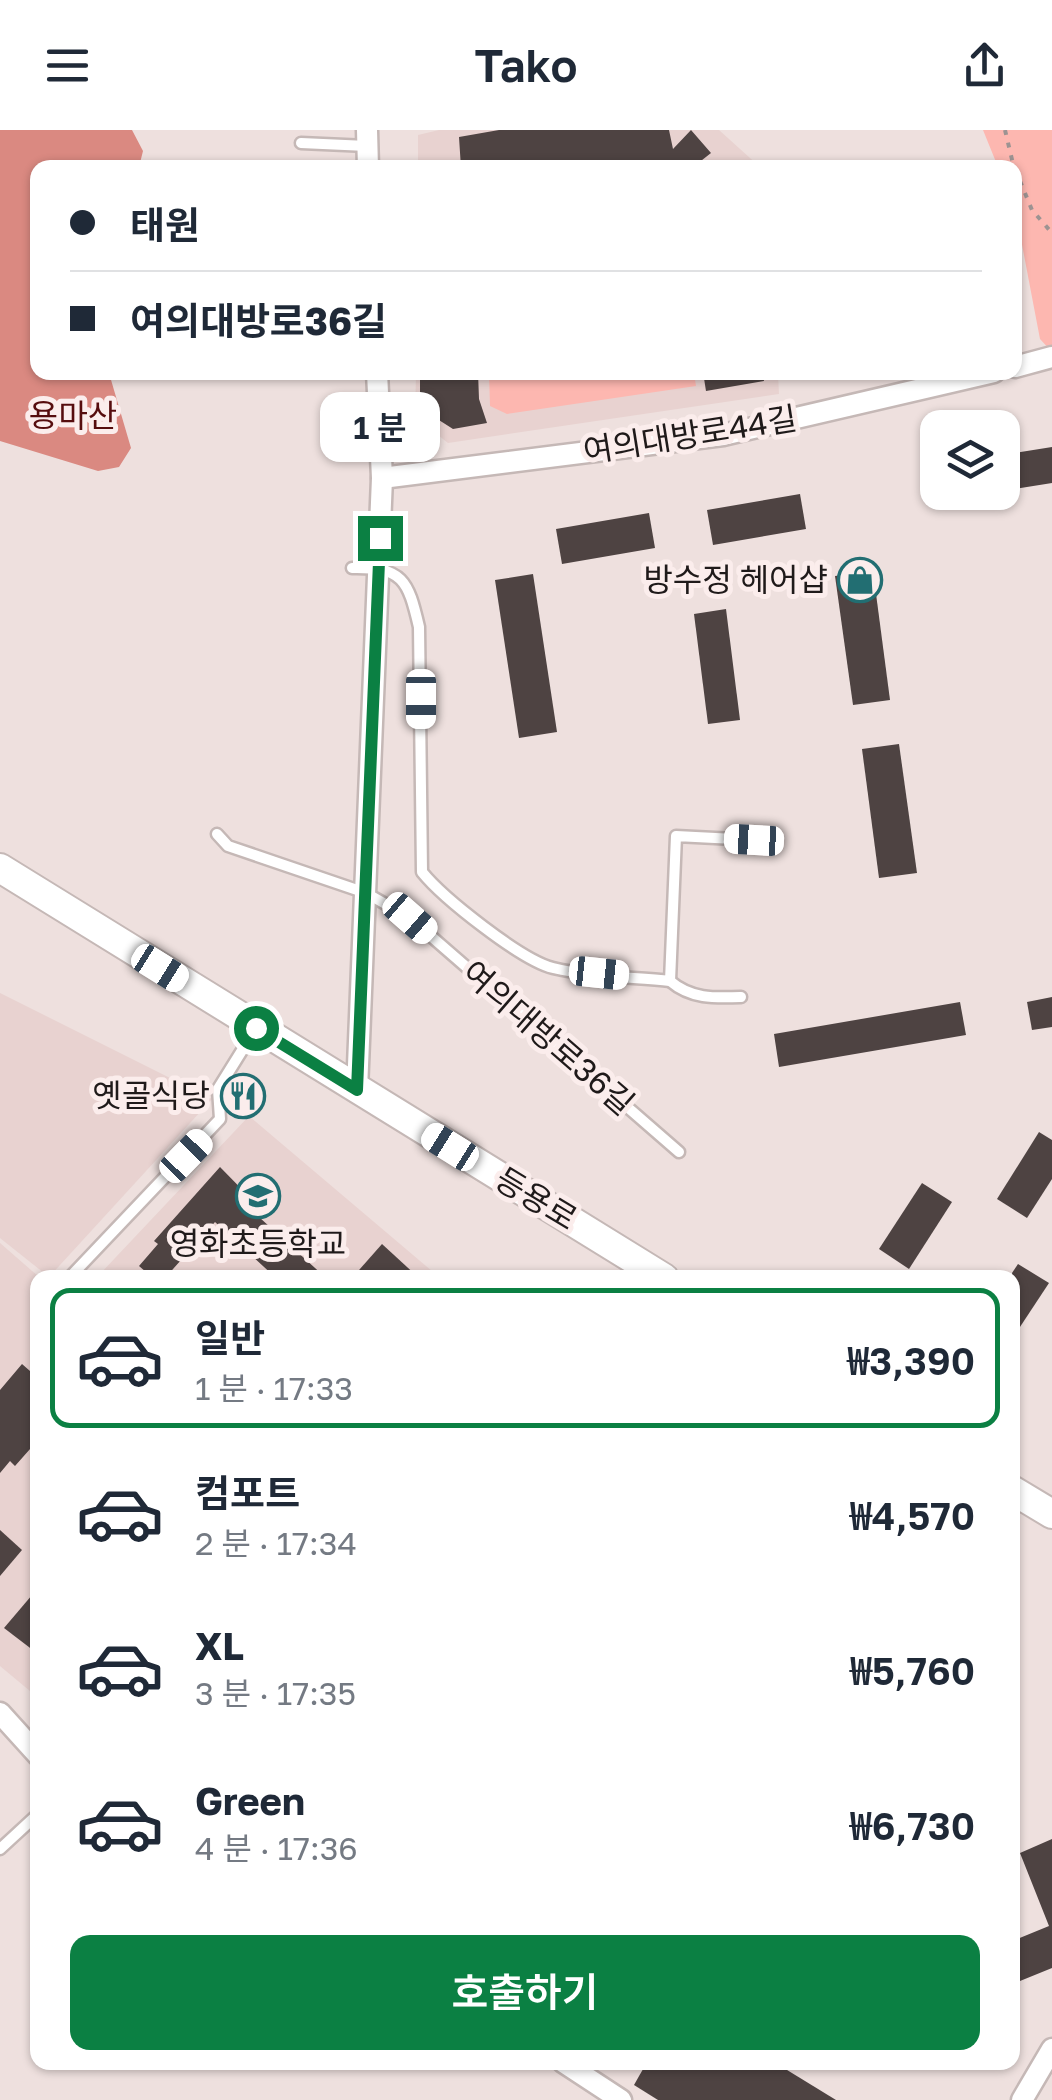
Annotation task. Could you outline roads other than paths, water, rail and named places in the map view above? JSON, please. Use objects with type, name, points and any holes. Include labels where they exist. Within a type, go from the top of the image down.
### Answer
[{"type":"street","points":[[1022,365],[1052,357]]},
{"type":"street","points":[[357,1090],[382,478],[378,380]]},
{"type":"street","name":"여의대방로44길","points":[[382,478],[723,435],[960,380]]},
{"type":"street","name":"등용로","points":[[0,868],[651,1270]]},
{"type":"street","points":[[1020,1495],[1052,1514]]},
{"type":"street","points":[[0,1713],[30,1746]]},
{"type":"street","points":[[1022,2100],[1052,2049]]},
{"type":"street","points":[[575,2070],[621,2100]]},
{"type":"lane","points":[[300,143],[367,148]]},
{"type":"lane","points":[[352,568],[378,567],[400,576],[411,594],[419,627],[422,872],[440,894],[550,968],[670,981],[683,992],[710,998],[741,998]]},
{"type":"lane","name":"여의대방로36길","points":[[217,834],[228,846],[366,893],[410,918],[678,1152]]},
{"type":"lane","points":[[670,981],[676,836],[754,840]]},
{"type":"lane","points":[[77,1270],[220,1119],[218,1089],[256,1028]]},
{"type":"lane","points":[[0,1848],[30,1821]]},
{"type":"place","name":"방수정 헤어샵","points":[[860,580]]},
{"type":"place","name":"옛골식당","points":[[243,1096]]},
{"type":"place","name":"영화초등학교","points":[[258,1196]]},
{"type":"park label","name":"용마산","points":[[73,416]]}]
